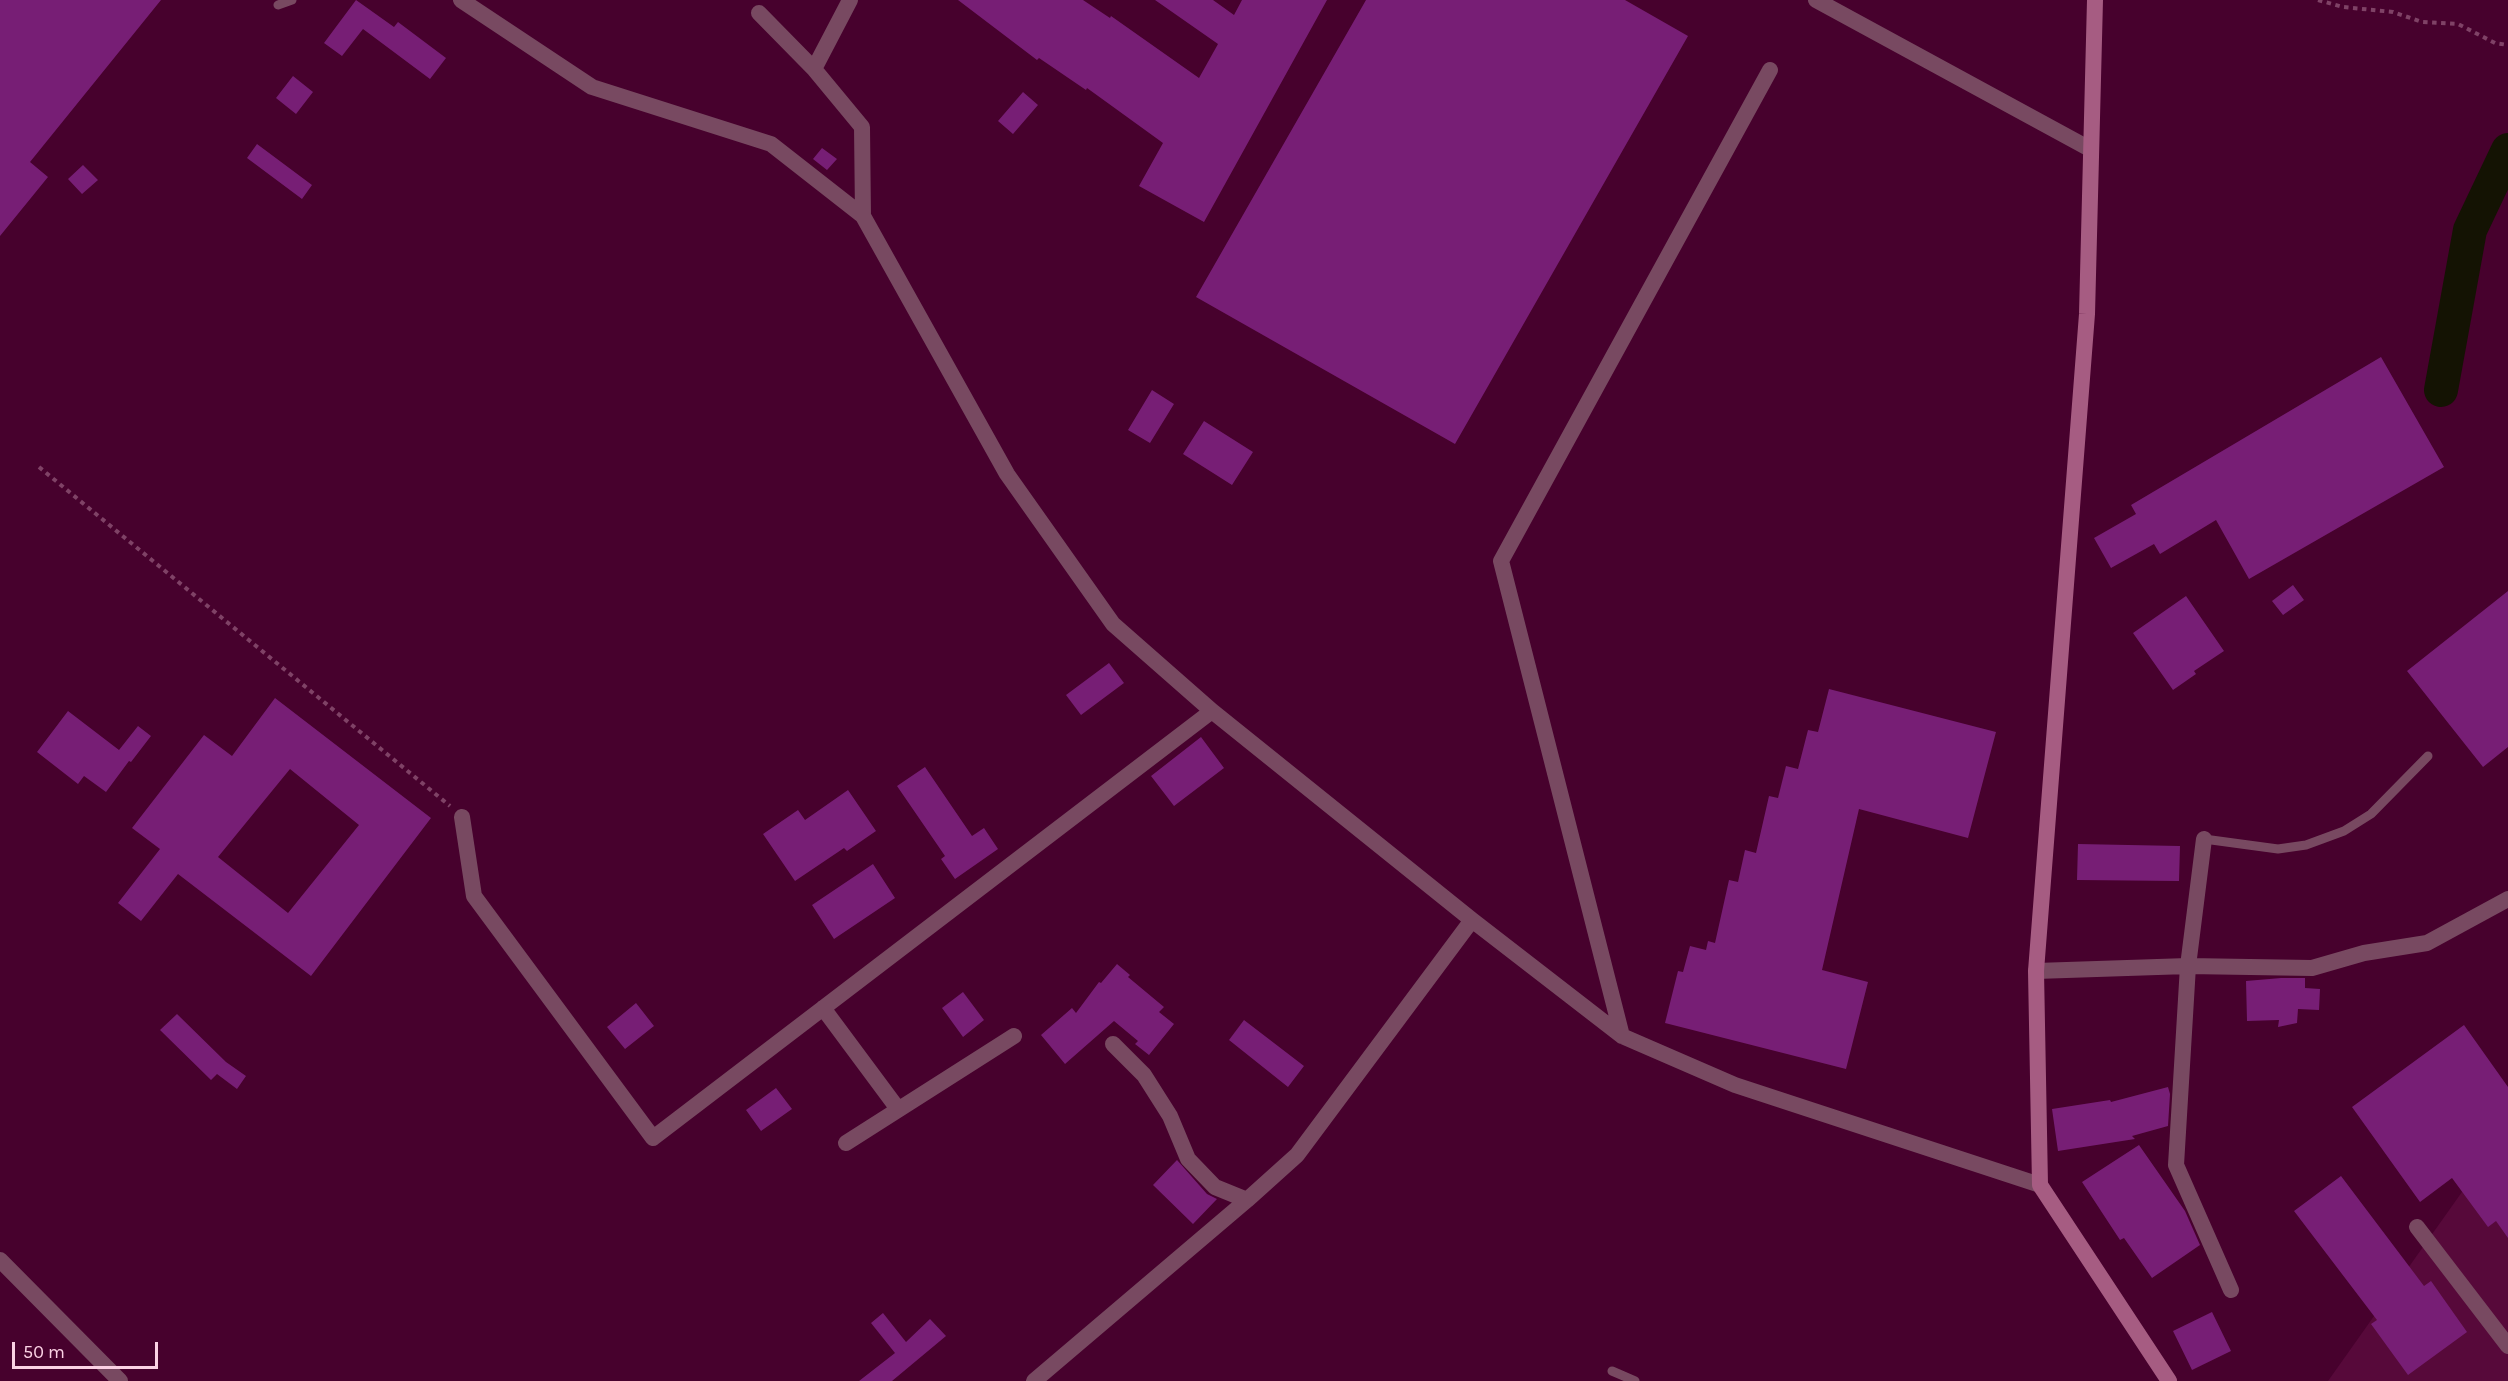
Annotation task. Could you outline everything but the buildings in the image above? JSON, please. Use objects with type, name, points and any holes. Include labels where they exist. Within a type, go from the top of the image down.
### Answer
[{"type":"main road","points":[[2095,0],[2087,315],[2036,970],[2040,1185],[2169,1381]]},
{"type":"street","points":[[461,0],[592,87],[771,144],[863,216],[1007,474],[1113,624],[1212,711],[1472,920],[1622,1036],[1735,1085],[2040,1185]]},
{"type":"street","points":[[814,69],[850,0]]},
{"type":"street","points":[[1816,0],[2090,148]]},
{"type":"street","points":[[759,13],[814,69],[862,127],[863,216]]},
{"type":"street","points":[[1622,1036],[1501,561],[1770,70]]},
{"type":"street","points":[[462,817],[474,896],[653,1138],[1212,711]]},
{"type":"street","points":[[2204,839],[2188,966],[2176,1165],[2231,1290]]},
{"type":"street","points":[[2036,970],[2188,966],[2312,968],[2364,953],[2427,943],[2508,899]]},
{"type":"street","points":[[1034,1381],[1297,1155],[1472,920]]},
{"type":"street","points":[[823,1008],[898,1109]]},
{"type":"street","points":[[846,1143],[1014,1036]]},
{"type":"street","points":[[1113,1044],[1144,1075],[1170,1116],[1188,1159],[1215,1187],[1247,1200]]},
{"type":"street","points":[[2417,1227],[2508,1346]]},
{"type":"street","points":[[0,1260],[120,1381]]},
{"type":"lane","points":[[278,5],[292,0]]},
{"type":"lane","points":[[2204,839],[2278,849],[2306,845],[2344,831],[2371,814],[2428,756]]},
{"type":"lane","points":[[1612,1371],[1635,1381]]},
{"type":"path","points":[[2318,0],[2343,7],[2393,12],[2422,22],[2458,24],[2495,43],[2508,45]]},
{"type":"path","points":[[39,467],[462,817]]},
{"type":"shaded area","points":[[2508,1127],[2508,1381],[2328,1381]]},
{"type":"waterway","points":[[2441,390],[2470,230],[2508,150]]}]
